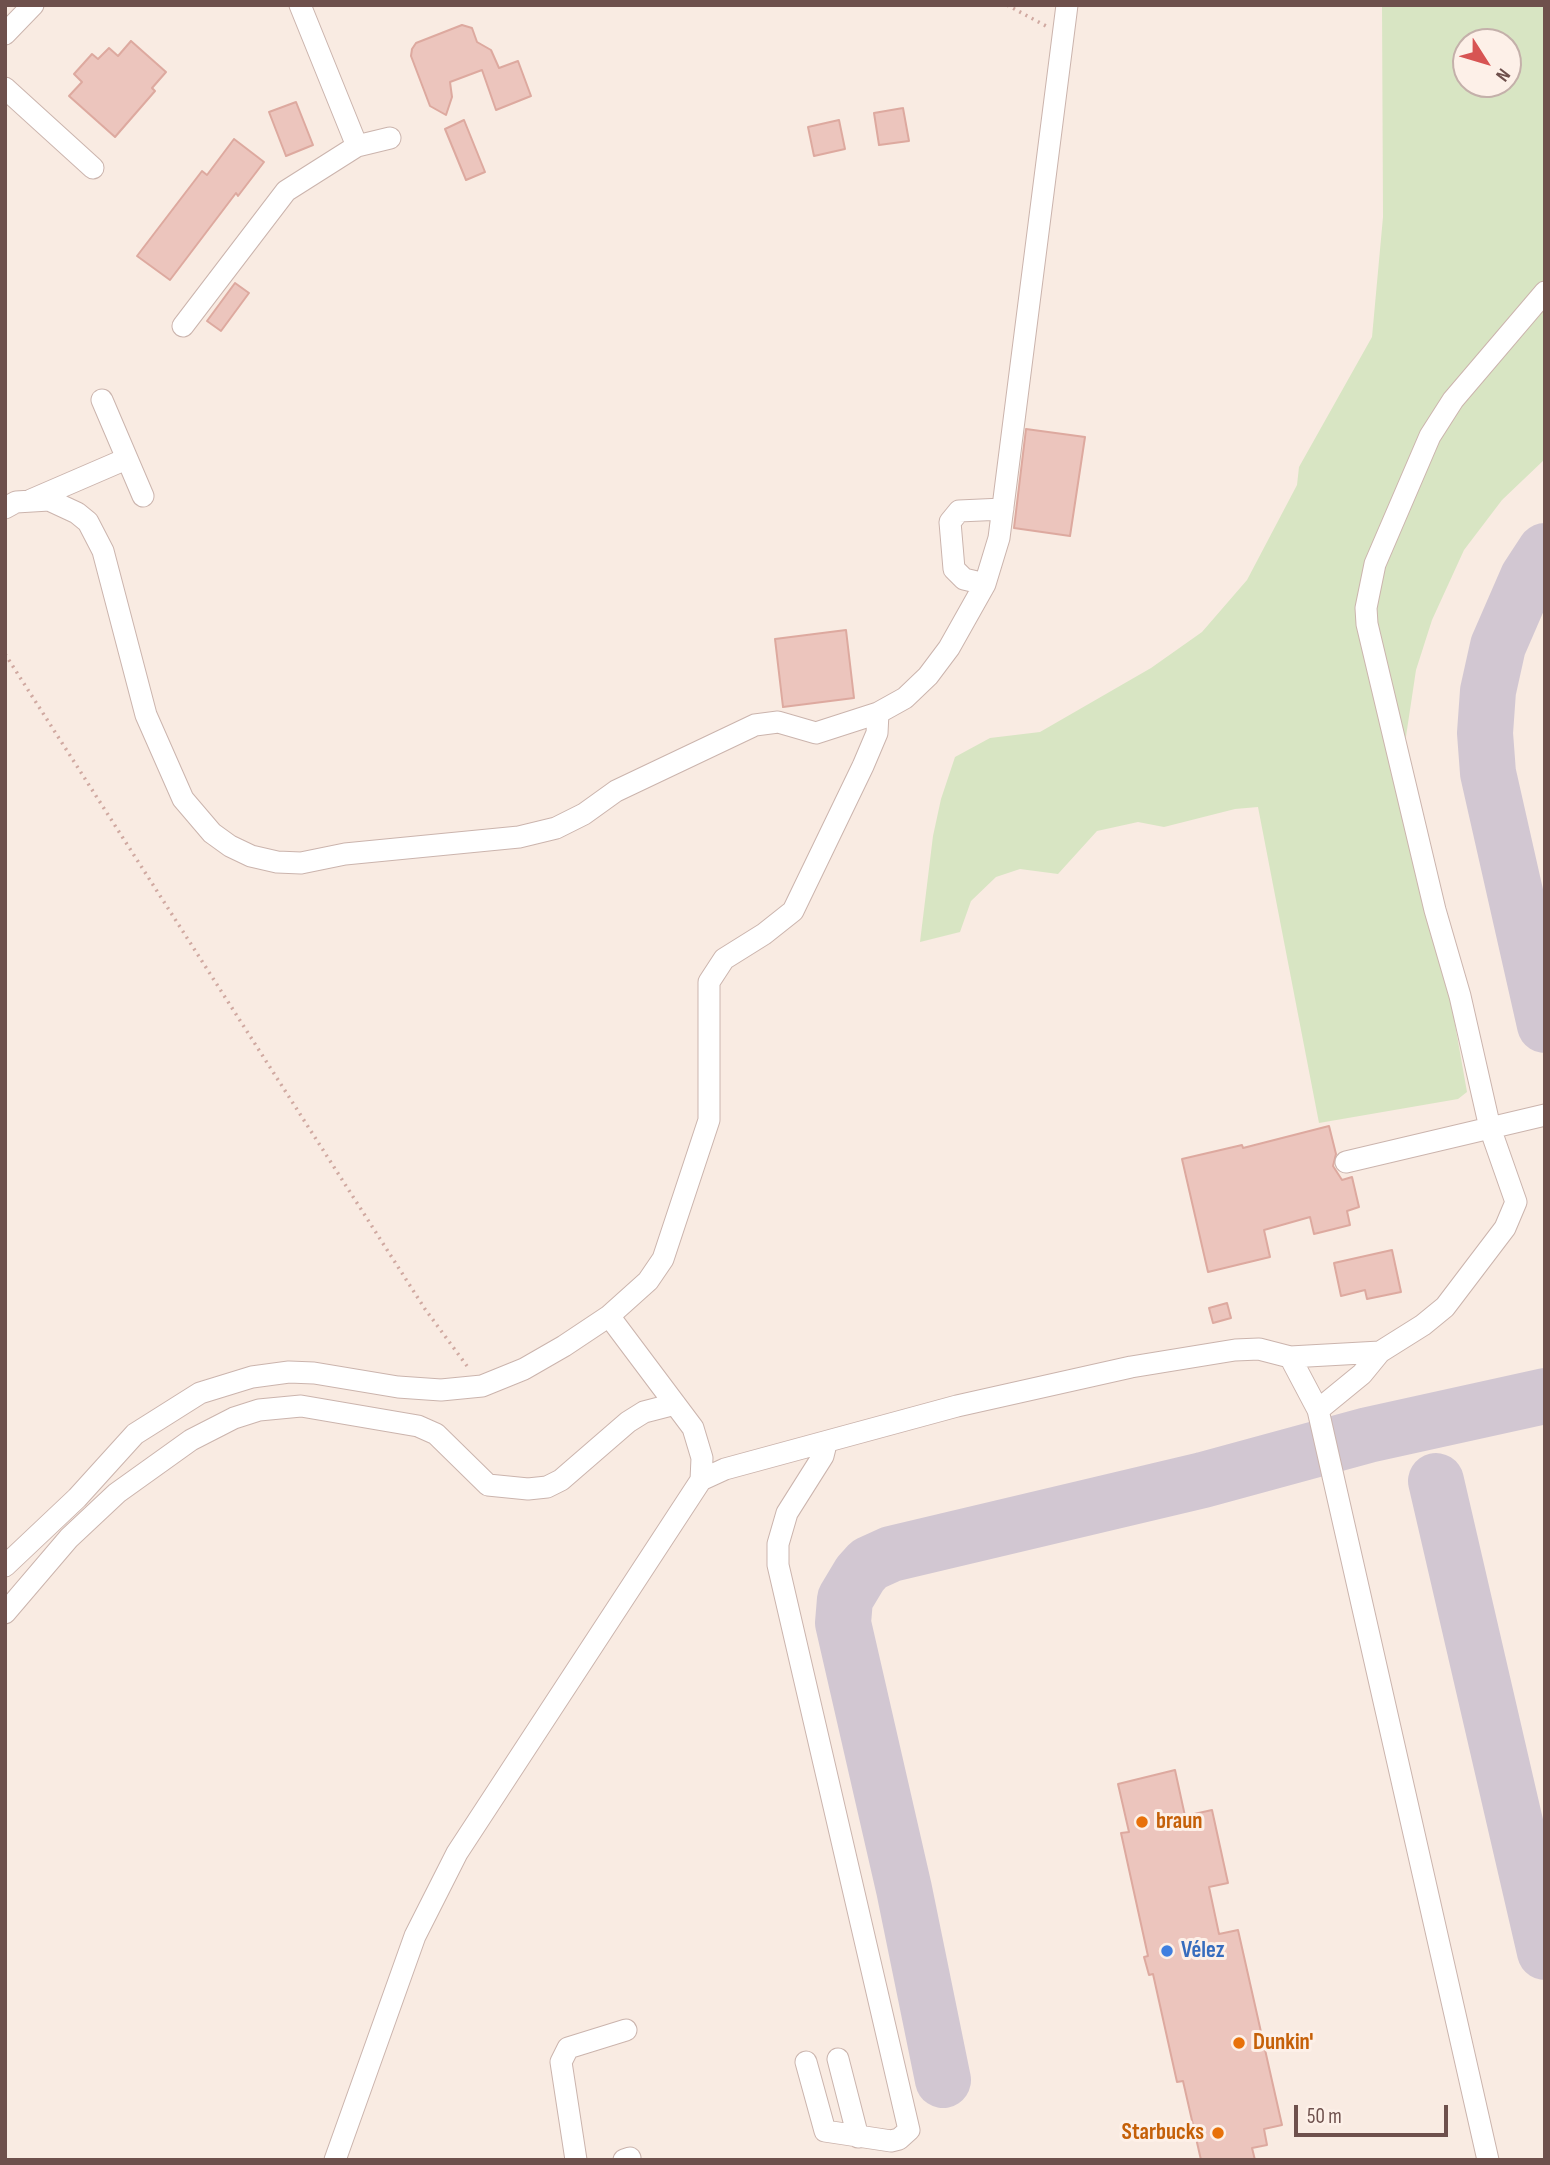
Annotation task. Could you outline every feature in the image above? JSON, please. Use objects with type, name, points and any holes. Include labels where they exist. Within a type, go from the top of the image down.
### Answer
[{"type":"street","points":[[5,34],[33,5]]},
{"type":"street","points":[[300,5],[357,146]]},
{"type":"street","points":[[31,500],[49,500],[77,513],[88,523],[103,551],[146,715],[173,780],[183,799],[212,833],[251,856],[277,862],[300,863],[345,854],[519,837],[556,828],[584,814],[616,791],[755,725],[778,722],[816,733],[877,713],[905,698],[928,676],[949,648],[985,584],[999,538],[1070,15]]},
{"type":"street","points":[[5,88],[93,169]]},
{"type":"street","points":[[183,326],[286,191],[357,146],[390,138]]},
{"type":"street","points":[[1318,1410],[1362,1374],[1380,1352],[1423,1325],[1445,1307],[1513,1214],[1516,1202],[1490,1128],[1460,996],[1434,910],[1367,624],[1366,608],[1375,564],[1430,436],[1452,400],[1545,292]]},
{"type":"street","points":[[102,400],[143,496]]},
{"type":"street","points":[[5,508],[31,500],[126,459]]},
{"type":"street","points":[[985,584],[964,579],[954,569],[950,522],[959,511],[1003,509]]},
{"type":"street","points":[[5,1566],[78,1498],[135,1434],[200,1393],[252,1377],[289,1372],[314,1373],[398,1387],[441,1390],[482,1386],[534,1363],[609,1316],[648,1281],[663,1259],[709,1120],[709,982],[724,959],[764,934],[793,911],[877,733],[877,713]]},
{"type":"street","points":[[1346,1162],[1545,1115]]},
{"type":"street","points":[[335,2160],[415,1936],[457,1853],[701,1480],[702,1458],[698,1440],[675,1404],[609,1316]]},
{"type":"street","points":[[701,1480],[725,1469],[826,1444],[957,1406],[1130,1367],[1235,1350],[1259,1349],[1290,1357],[1380,1352]]},
{"type":"street","points":[[1290,1357],[1318,1410],[1488,2160]]},
{"type":"street","points":[[5,1613],[69,1538],[117,1493],[191,1440],[234,1418],[259,1410],[301,1406],[418,1426],[436,1434],[488,1485],[528,1489],[547,1487],[561,1480],[628,1422],[645,1412],[675,1404]]},
{"type":"street","points":[[806,2062],[821,2127],[830,2134],[900,2140],[909,2130],[778,1565],[778,1544],[788,1513],[823,1456],[826,1444]]},
{"type":"street","points":[[576,2160],[561,2062],[568,2048],[626,2030]]},
{"type":"street","points":[[838,2059],[858,2137]]},
{"type":"path","points":[[1007,5],[1070,15]]},
{"type":"path","points":[[5,654],[425,1310],[482,1386]]},
{"type":"green space","points":[[1382,5],[1545,5],[1545,459],[1502,500],[1464,550],[1432,620],[1416,670],[1405,743],[1467,1092],[1458,1099],[1319,1123],[1258,807],[1235,809],[1164,827],[1138,822],[1097,831],[1058,874],[1020,869],[996,877],[971,901],[960,932],[920,942],[933,836],[941,799],[955,757],[990,738],[1040,732],[1151,668],[1202,632],[1247,580],[1297,485],[1299,467],[1372,337],[1383,217]]},
{"type":"building","points":[[462,25],[472,28],[477,42],[491,50],[499,68],[518,61],[531,96],[496,110],[482,70],[450,82],[452,97],[446,115],[430,106],[411,56],[412,49],[416,43]]},
{"type":"building","points":[[131,41],[166,72],[152,88],[155,91],[115,137],[69,96],[82,82],[74,74],[92,54],[98,59],[109,48],[118,56]]},
{"type":"building","points":[[296,102],[313,145],[286,156],[269,112]]},
{"type":"building","points":[[903,108],[909,141],[879,145],[874,113]]},
{"type":"building","points":[[464,120],[485,172],[466,180],[445,129]]},
{"type":"building","points":[[839,120],[845,149],[814,156],[808,127]]},
{"type":"building","points":[[234,139],[264,162],[238,196],[236,193],[170,280],[137,256],[202,171],[207,175]]},
{"type":"building","points":[[235,283],[249,293],[221,331],[207,321]]},
{"type":"building","points":[[1026,429],[1085,437],[1070,536],[1014,528]]},
{"type":"building","points":[[846,630],[854,698],[783,707],[775,639]]},
{"type":"building","points":[[1329,1126],[1336,1154],[1333,1166],[1342,1180],[1352,1177],[1359,1207],[1347,1211],[1350,1225],[1314,1234],[1310,1217],[1264,1230],[1270,1257],[1208,1272],[1182,1159],[1242,1145],[1243,1148]]},
{"type":"building","points":[[1392,1250],[1401,1292],[1367,1299],[1365,1290],[1341,1296],[1334,1263]]},
{"type":"building","points":[[1227,1303],[1231,1318],[1213,1323],[1209,1308]]},
{"type":"building","points":[[1175,1770],[1185,1816],[1212,1810],[1228,1883],[1209,1887],[1219,1934],[1238,1930],[1282,2125],[1264,2129],[1267,2145],[1252,2148],[1255,2160],[1201,2160],[1183,2081],[1177,2082],[1153,1974],[1149,1975],[1144,1957],[1148,1956],[1121,1833],[1129,1832],[1118,1784]]},
{"type":"taxiway","points":[[1545,551],[1528,577],[1498,646],[1488,691],[1485,733],[1488,773],[1545,1025]]},
{"type":"taxiway","points":[[943,2080],[904,1889],[843,1623],[845,1599],[860,1574],[869,1564],[891,1554],[1203,1480],[1368,1435],[1545,1396]]},
{"type":"taxiway","points":[[1436,1481],[1545,1952]]},
{"type":"place","name":"braun","points":[[1142,1822]]},
{"type":"place","name":"Vélez","points":[[1167,1951]]},
{"type":"place","name":"Dunkin'","points":[[1239,2043]]},
{"type":"place","name":"Starbucks","points":[[1218,2133]]}]
